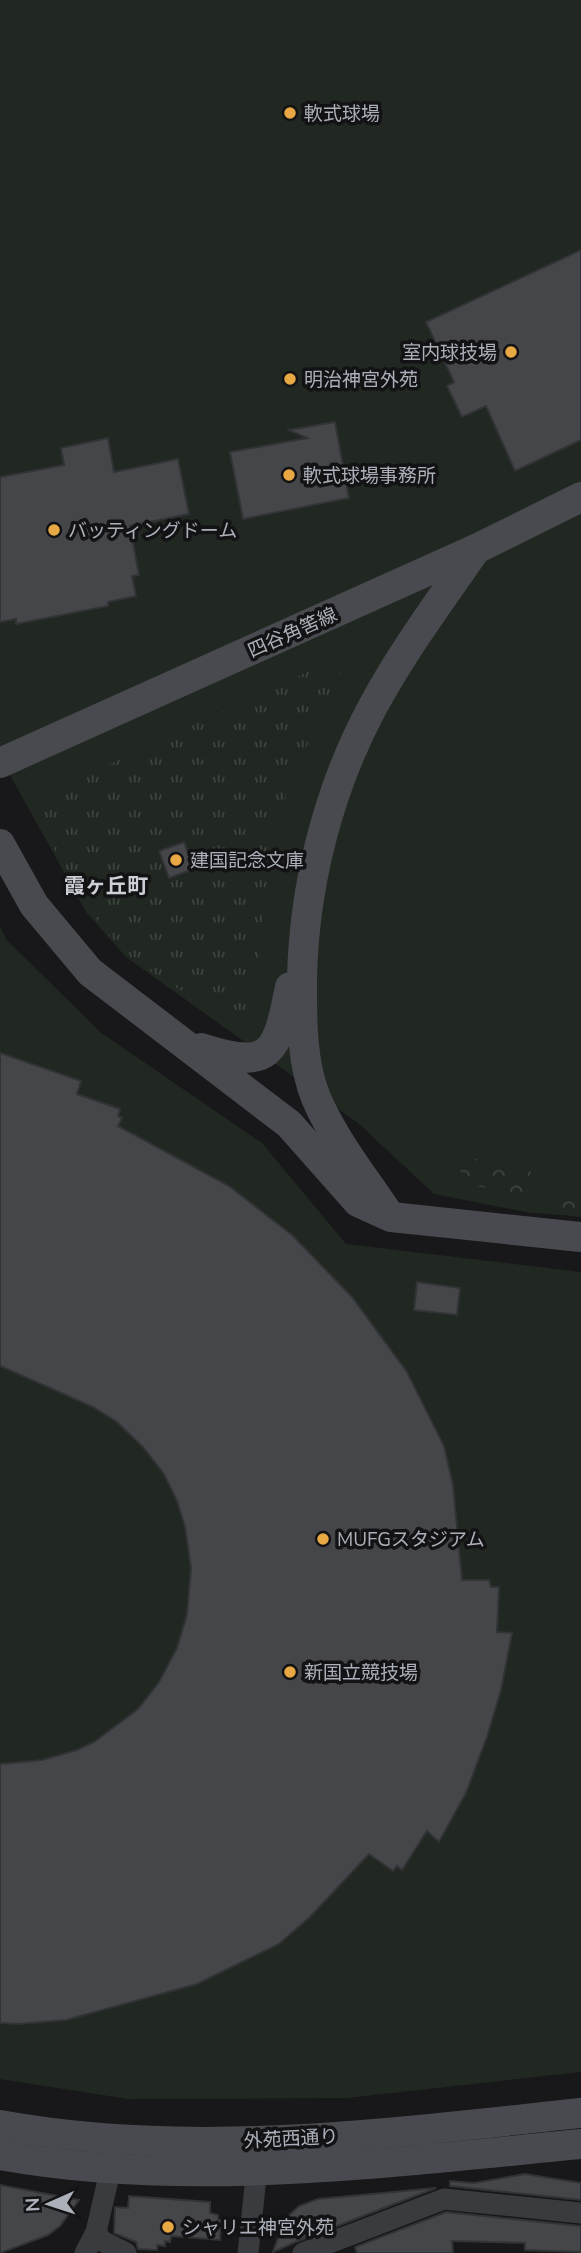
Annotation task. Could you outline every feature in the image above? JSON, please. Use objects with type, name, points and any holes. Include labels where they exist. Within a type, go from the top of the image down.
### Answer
[{"type":"main road","name":"四谷角筈線","points":[[0,763],[476,549],[581,497]]},
{"type":"main road","points":[[183,1042],[243,1059],[256,1057],[272,1046],[283,1025],[330,808],[371,709],[403,655],[476,549]]},
{"type":"main road","points":[[0,844],[34,905],[80,962],[125,1001],[289,1124],[358,1202],[391,1217],[581,1237]]},
{"type":"main road","points":[[308,901],[302,990],[307,1071],[332,1131],[391,1217]]},
{"type":"main road","name":"外苑西通り","points":[[0,2125],[183,2142],[258,2156],[581,2113]]},
{"type":"main road","name":"外苑西通り","points":[[0,2155],[111,2167],[258,2156],[581,2144]]},
{"type":"street","points":[[248,2253],[258,2156]]},
{"type":"street","points":[[85,2253],[96,2232],[111,2167]]},
{"type":"street","points":[[303,2253],[444,2199],[581,2213]]},
{"type":"street","points":[[96,2232],[102,2241],[126,2253]]},
{"type":"green space","name":"明治神宮外苑","points":[[0,0],[581,0],[581,1216],[531,1213],[434,1194],[358,1123],[126,957],[86,912],[0,757]]},
{"type":"green space","points":[[333,660],[342,667],[289,786],[272,844],[252,1011],[233,1020],[156,975],[117,944],[74,886],[31,801]]},
{"type":"green space","name":"新国立競技場","points":[[0,926],[6,939],[100,1032],[262,1143],[346,1244],[581,1272],[581,2072],[347,2098],[128,2099],[0,2079]]},
{"type":"green space","points":[[476,1159],[532,1167],[520,1209],[504,1205],[494,1189],[474,1186],[462,1178],[460,1168]]},
{"type":"green space","points":[[569,1189],[581,1192],[581,1217],[554,1214],[548,1197]]},
{"type":"building","name":"室内球技場","points":[[581,250],[581,440],[515,471],[486,406],[462,417],[447,386],[454,382],[426,322]]},
{"type":"building","name":"軟式球場事務所","points":[[335,422],[349,498],[243,519],[230,452],[307,438],[289,430]]},
{"type":"building","name":"バッティングドーム","points":[[108,438],[114,472],[178,459],[189,514],[130,526],[139,575],[132,576],[136,596],[108,602],[108,606],[16,624],[16,619],[0,622],[0,477],[64,465],[61,448]]},
{"type":"building","name":"建国記念文庫","points":[[184,842],[194,869],[169,878],[159,851]]},
{"type":"building","name":"MUFGスタジアム","points":[[0,1053],[81,1081],[77,1094],[120,1109],[118,1116],[122,1118],[118,1126],[229,1186],[292,1235],[352,1297],[407,1372],[444,1446],[453,1485],[462,1580],[489,1580],[491,1587],[499,1587],[497,1632],[512,1633],[501,1690],[487,1737],[466,1793],[439,1842],[427,1831],[402,1870],[397,1866],[393,1871],[369,1854],[310,1917],[279,1944],[197,1984],[66,2020],[18,2024],[0,2023],[0,1764],[42,1760],[77,1750],[94,1742],[138,1709],[159,1682],[177,1648],[187,1614],[191,1568],[185,1527],[177,1501],[164,1474],[142,1446],[117,1422],[93,1407],[0,1366]]},
{"type":"building","points":[[417,1282],[460,1288],[457,1315],[414,1310]]},
{"type":"building","points":[[525,2174],[581,2183],[581,2200],[450,2186],[450,2181],[474,2183]]},
{"type":"building","points":[[0,2185],[79,2200],[60,2226],[48,2235],[0,2253]]},
{"type":"building","points":[[436,2188],[273,2252],[285,2219],[299,2206],[318,2199]]},
{"type":"building","name":"シャリエ神宮外苑","points":[[129,2196],[210,2202],[210,2213],[218,2215],[218,2220],[221,2220],[220,2240],[171,2236],[170,2242],[165,2241],[165,2246],[157,2245],[157,2250],[138,2249],[136,2242],[114,2233],[115,2207],[128,2208]]},
{"type":"building","points":[[446,2212],[581,2226],[581,2252],[525,2250],[525,2243],[452,2241],[453,2253],[357,2253],[355,2247]]},
{"type":"place","name":"軟式球場","points":[[290,113]]},
{"type":"place","name":"室内球技場","points":[[511,352]]},
{"type":"place","name":"明治神宮外苑","points":[[290,379]]},
{"type":"place","name":"軟式球場事務所","points":[[289,475]]},
{"type":"place","name":"バッティングドーム","points":[[54,530]]},
{"type":"place","name":"建国記念文庫","points":[[176,860]]},
{"type":"place","name":"MUFGスタジアム","points":[[323,1539]]},
{"type":"place","name":"新国立競技場","points":[[290,1672]]},
{"type":"place","name":"シャリエ神宮外苑","points":[[168,2227]]},
{"type":"district","name":"霞ヶ丘町","points":[[106,886]]}]
